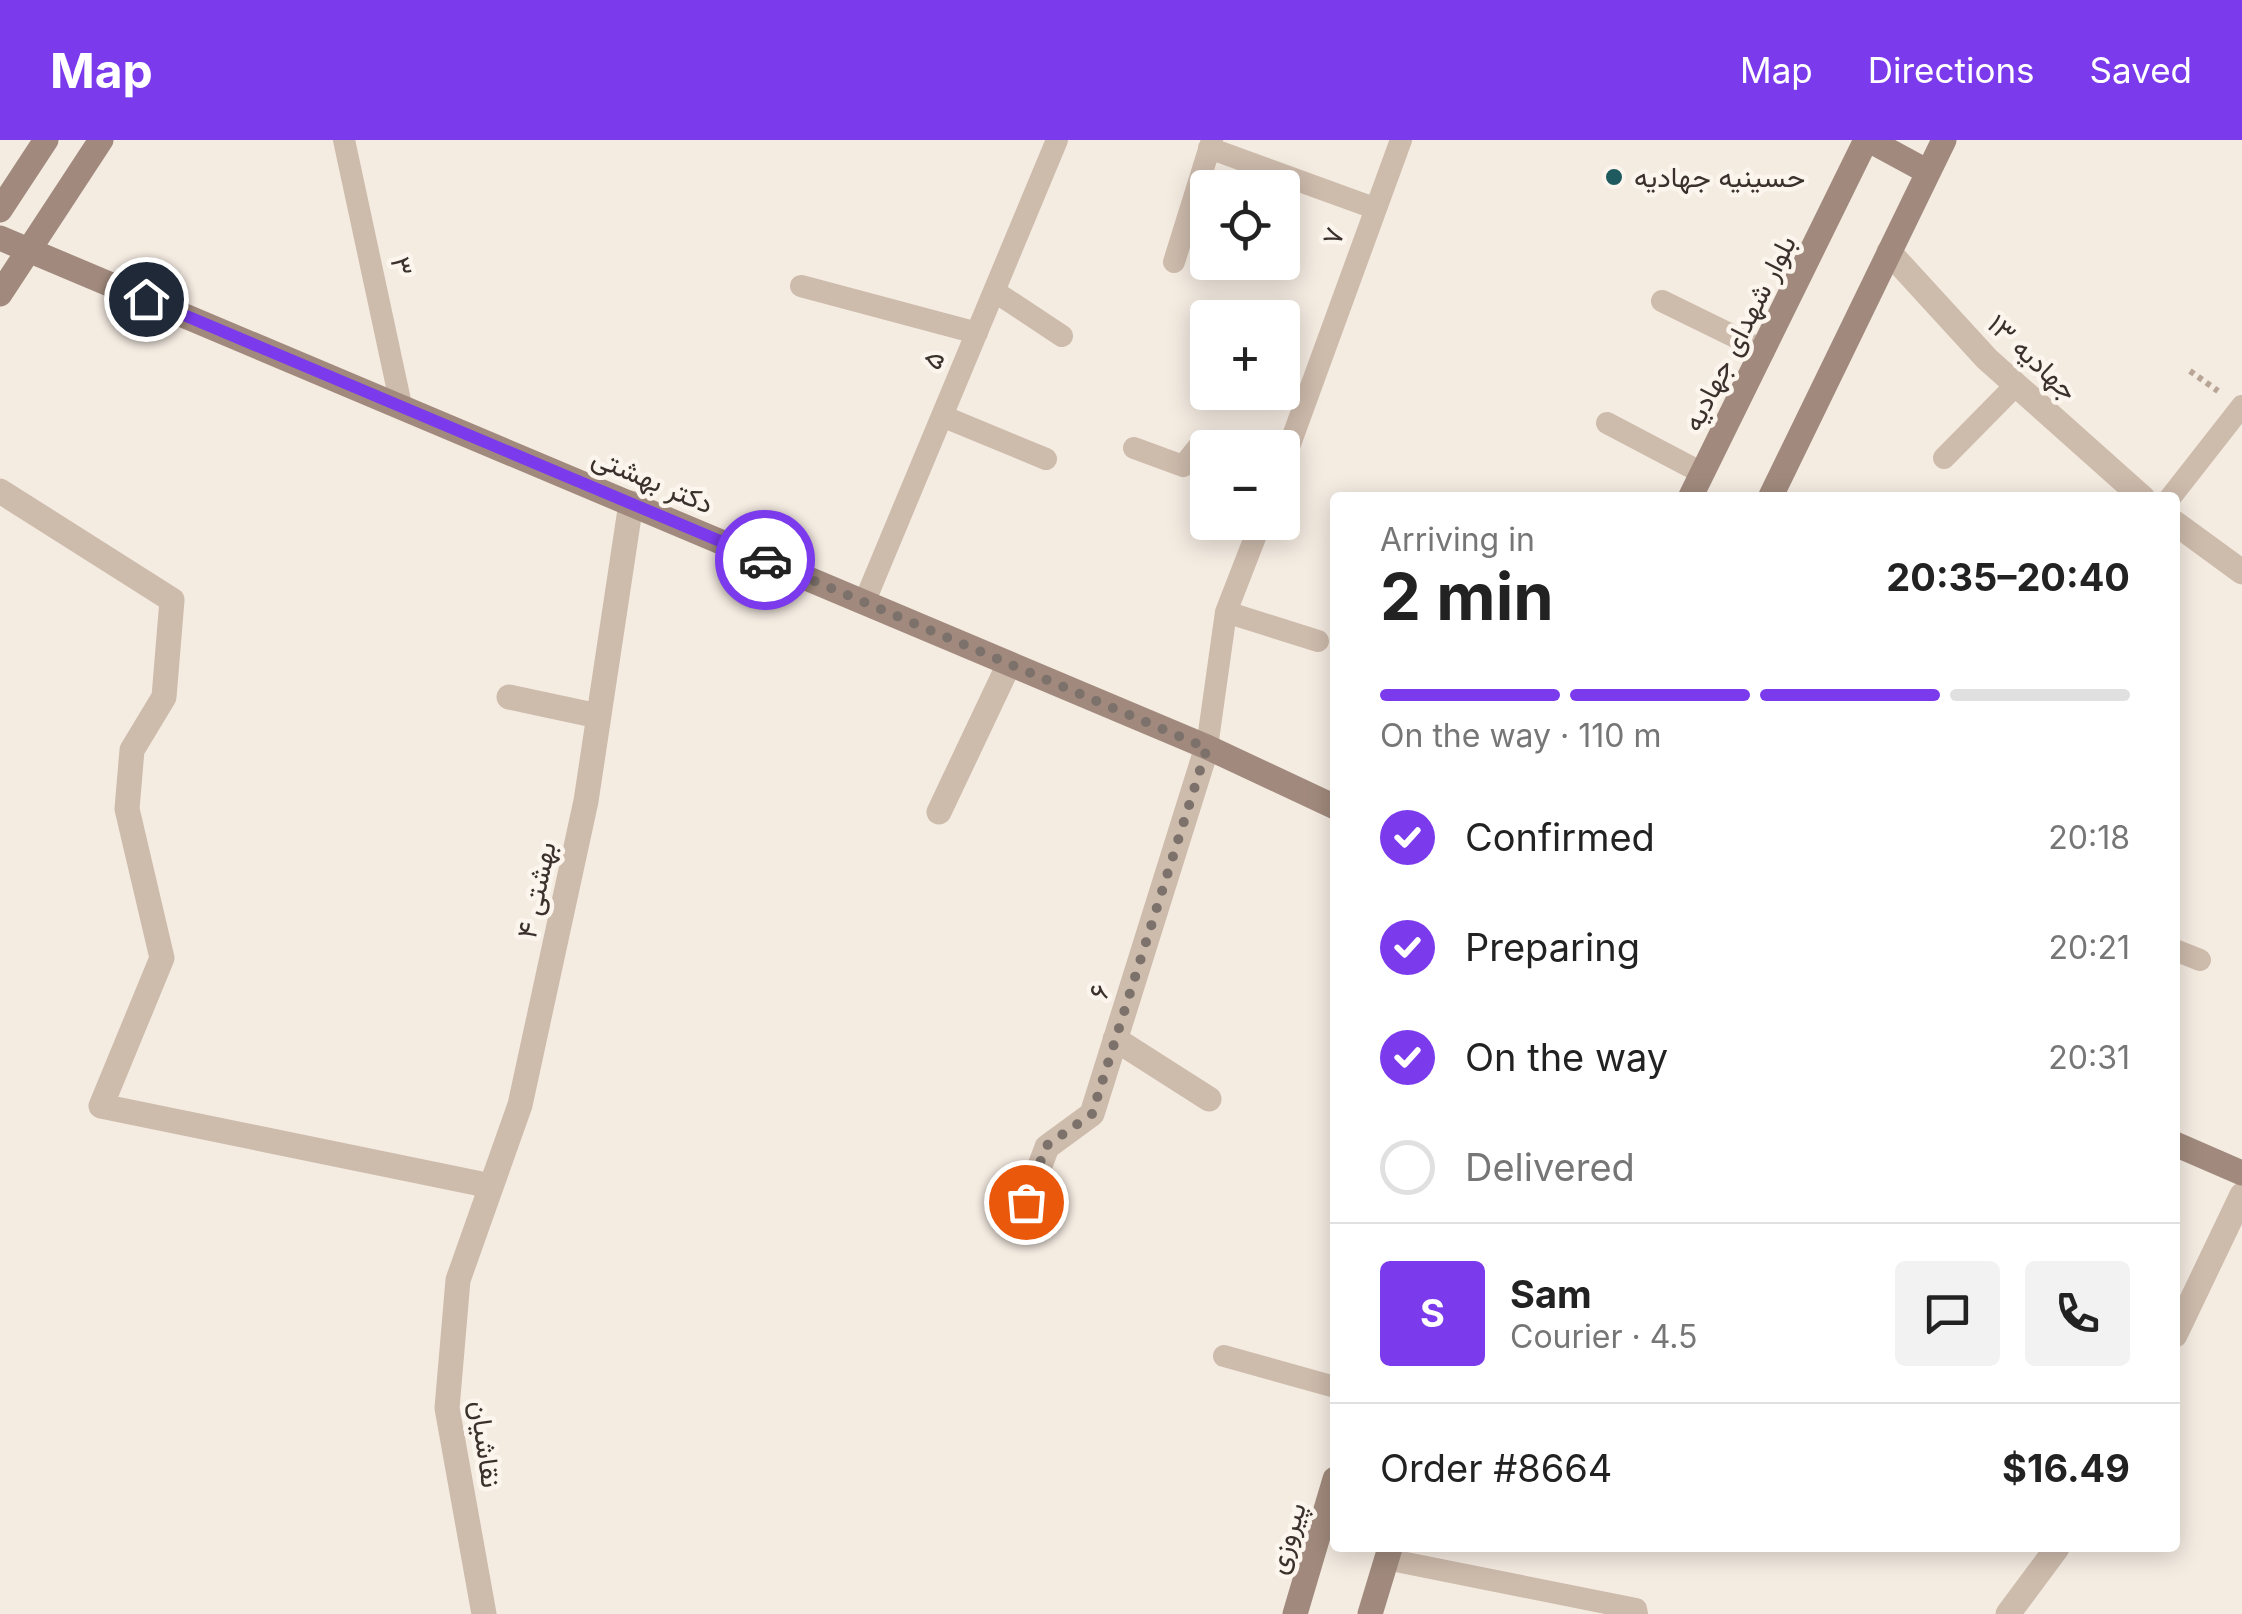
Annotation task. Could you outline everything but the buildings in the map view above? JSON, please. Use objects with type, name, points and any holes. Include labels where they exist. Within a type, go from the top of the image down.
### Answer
[{"type":"street","points":[[0,210],[46,140]]},
{"type":"street","points":[[0,294],[101,140]]},
{"type":"street","points":[[1868,140],[1928,172]]},
{"type":"street","name":"بلوار شهدای جهادیه","points":[[1693,492],[1868,140]]},
{"type":"street","points":[[1773,492],[1944,140]]},
{"type":"street","name":"دکتر بهشتی","points":[[0,238],[1207,748],[1330,805]]},
{"type":"street","name":"جهادیه ۱۳","points":[[1889,252],[2016,385],[2136,492]]},
{"type":"street","points":[[0,491],[172,600],[164,696],[132,750],[128,809],[162,958],[101,1106],[492,1186]]},
{"type":"street","name":"بهشتی ۴","points":[[458,1280],[520,1104],[586,801],[631,503]]},
{"type":"street","points":[[2180,528],[2242,572]]},
{"type":"street","points":[[939,812],[1009,664]]},
{"type":"street","points":[[509,697],[598,716]]},
{"type":"street","name":"۶","points":[[1016,1230],[1046,1146],[1092,1114],[1207,748]]},
{"type":"street","points":[[1116,1039],[1208,1098]]},
{"type":"street","points":[[2180,1146],[2242,1173]]},
{"type":"street","points":[[2180,1324],[2242,1194]]},
{"type":"street","name":"نقاشیان","points":[[458,1280],[447,1408],[484,1614]]},
{"type":"street","name":"پیروزی","points":[[1295,1614],[1330,1496]]},
{"type":"street","points":[[2008,1614],[2053,1552]]},
{"type":"street","points":[[1370,1614],[1388,1553]]},
{"type":"lane","name":"۳","points":[[344,140],[401,406]]},
{"type":"lane","name":"۵","points":[[864,602],[1057,140]]},
{"type":"lane","name":"۷","points":[[1295,430],[1401,140]]},
{"type":"lane","points":[[1174,262],[1210,144],[1374,208]]},
{"type":"lane","points":[[801,286],[977,333]]},
{"type":"lane","points":[[994,291],[1062,336]]},
{"type":"lane","points":[[1662,301],[1764,351]]},
{"type":"lane","points":[[1944,458],[2016,385]]},
{"type":"lane","points":[[2175,492],[2242,406]]},
{"type":"lane","points":[[942,416],[1046,459]]},
{"type":"lane","points":[[1607,424],[1702,473]]},
{"type":"lane","points":[[1134,448],[1183,466],[1190,457]]},
{"type":"lane","points":[[1207,748],[1226,612],[1255,540]]},
{"type":"lane","points":[[1226,612],[1318,641]]},
{"type":"lane","points":[[2180,952],[2200,960]]},
{"type":"lane","points":[[1224,1356],[1330,1386]]},
{"type":"lane","points":[[1388,1553],[1636,1611]]},
{"type":"way so far","points":[[765,560],[1207,748],[1092,1114],[1046,1146],[1026,1202]]},
{"type":"place","name":"حسینیه جهادیه","points":[[1614,177]]},
{"type":"route","points":[[146,299],[765,560]]}]
